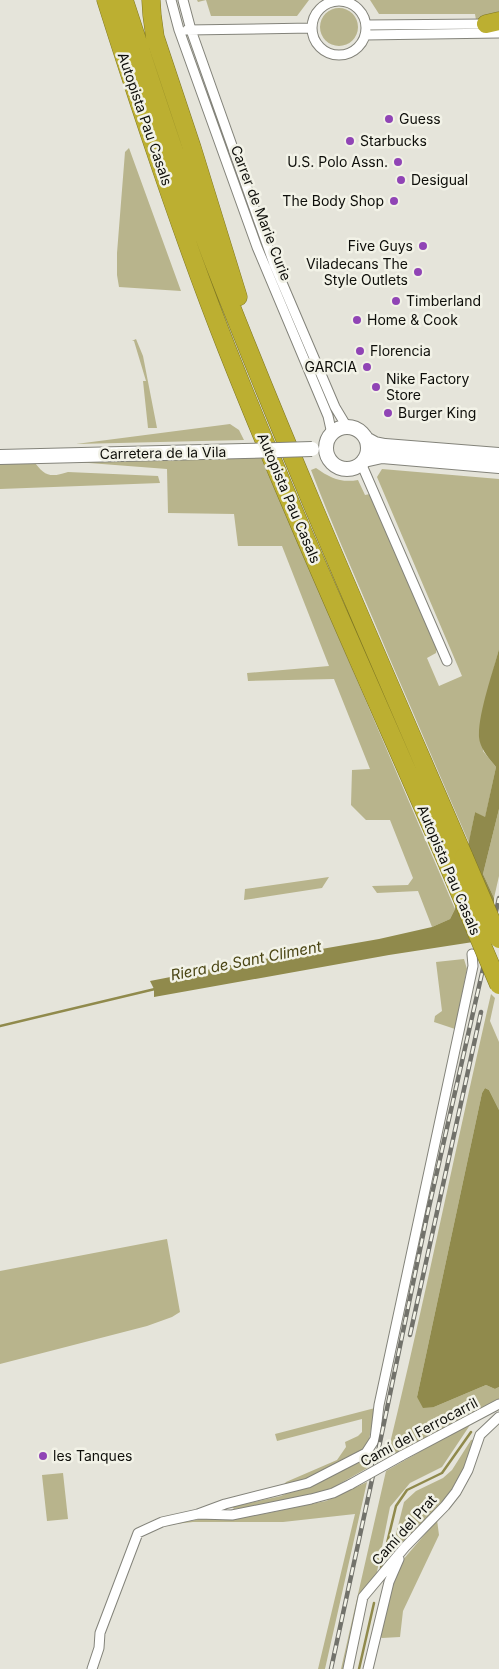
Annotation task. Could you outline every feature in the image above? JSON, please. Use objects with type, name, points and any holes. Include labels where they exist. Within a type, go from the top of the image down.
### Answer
[{"type":"highway","name":"Autopista Pau Casals","points":[[106,0],[177,213],[227,349],[278,474],[499,985]]},
{"type":"highway","name":"Autopista Pau Casals","points":[[124,0],[153,91],[207,243],[258,375],[499,939]]},
{"type":"highway","points":[[151,0],[155,37],[236,287],[258,375]]},
{"type":"street","name":"Carrer de Marie Curie","points":[[171,0],[179,30],[257,247],[328,416],[332,434]]},
{"type":"street","name":"Carrer de Marie Curie","points":[[182,0],[274,264],[335,407],[347,427]]},
{"type":"street","points":[[338,0],[350,3],[358,8],[366,24],[365,35],[356,48],[350,52],[334,54],[326,52],[319,46],[312,28],[316,13],[327,3],[338,0]]},
{"type":"street","points":[[366,24],[495,28]]},
{"type":"street","points":[[179,30],[312,28]]},
{"type":"street","points":[[365,35],[495,28]]},
{"type":"street","points":[[499,455],[385,446],[375,444],[366,439],[356,429],[347,427],[341,428],[332,434],[327,449],[333,462],[342,467],[352,468],[362,461],[382,456],[499,466]]},
{"type":"street","points":[[366,439],[368,448],[362,461],[447,661]]},
{"type":"street","name":"Carretera de la Vila","points":[[0,457],[327,449]]},
{"type":"street","points":[[92,1669],[99,1648],[100,1632],[138,1534],[162,1522],[198,1514],[225,1504],[308,1483],[366,1453],[375,1439],[379,1405],[473,966],[472,954]]},
{"type":"street","name":"Camí del Ferrocarril","points":[[198,1514],[232,1515],[333,1493],[499,1404]]},
{"type":"street","name":"Camí del Prat","points":[[348,1669],[363,1597],[405,1547],[456,1492],[468,1470],[480,1435],[499,1417]]},
{"type":"street","points":[[368,1669],[388,1582],[405,1547]]},
{"type":"shaded area","points":[[206,0],[309,0],[297,16],[211,16]]},
{"type":"shaded area","points":[[370,0],[499,0],[499,17],[476,20],[475,14],[379,14]]},
{"type":"shaded area","points":[[339,8],[353,13],[358,27],[353,41],[339,46],[325,41],[320,27],[325,13]]},
{"type":"shaded area","points":[[129,148],[181,291],[119,287],[117,253],[125,152]]},
{"type":"shaded area","points":[[136,339],[143,356],[157,428],[148,428],[143,381],[146,381],[134,341],[132,341]]},
{"type":"shaded area","points":[[230,424],[239,430],[244,440],[76,444]]},
{"type":"shaded area","points":[[261,456],[455,909],[450,919],[432,927],[418,891],[377,893],[372,886],[408,885],[413,878],[390,820],[366,820],[351,805],[352,770],[370,769],[334,679],[248,681],[247,673],[329,666],[282,546],[238,546],[234,514],[168,513],[167,469],[63,461]]},
{"type":"shaded area","points":[[33,460],[44,472],[52,475],[68,472],[158,476],[160,483],[0,489],[0,462]]},
{"type":"shaded area","points":[[316,468],[336,479],[346,481],[358,480],[365,495],[370,494],[437,646],[436,653],[427,658],[439,686],[462,676],[377,477],[382,469],[499,479],[499,649],[482,713],[483,751],[496,767],[485,818],[475,812],[469,843],[330,517],[311,470]]},
{"type":"shaded area","points":[[499,649],[499,809],[483,874],[494,898],[494,916],[499,938],[389,955],[154,997],[154,989],[150,981],[379,939],[432,927],[450,919],[455,909],[475,812],[485,817],[496,767],[483,749],[479,737],[479,728],[483,705]]},
{"type":"shaded area","points":[[499,809],[499,876],[494,898],[483,874]]},
{"type":"shaded area","points":[[329,877],[322,888],[244,900],[245,889]]},
{"type":"shaded area","points":[[464,959],[467,969],[455,1029],[434,1022],[435,1016],[442,1011],[436,962]]},
{"type":"shaded area","points":[[491,994],[495,998],[490,1021],[499,1042],[499,1110],[489,1090],[485,1088],[482,1093],[417,1397],[434,1407],[486,1385],[495,1389],[499,1387],[499,1399],[386,1460],[413,1344]]},
{"type":"shaded area","points":[[485,1088],[489,1090],[499,1110],[499,1387],[495,1389],[486,1385],[434,1407],[423,1408],[417,1397],[482,1093]]},
{"type":"shaded area","points":[[167,1239],[180,1312],[147,1326],[0,1364],[0,1271]]},
{"type":"shaded area","points":[[375,1408],[368,1445],[363,1450],[304,1482],[280,1489],[286,1482],[337,1460],[346,1447],[345,1442],[362,1432],[362,1419],[277,1441],[275,1434]]},
{"type":"shaded area","points":[[472,1422],[442,1467],[410,1483],[390,1507],[376,1577],[362,1594],[345,1669],[341,1669],[386,1471]]},
{"type":"shaded area","points":[[476,1439],[462,1476],[446,1502],[389,1562],[404,1502],[416,1491],[443,1478],[452,1470],[471,1440]]},
{"type":"shaded area","points":[[372,1453],[371,1466],[334,1487],[306,1498],[234,1509],[232,1507],[281,1496]]},
{"type":"shaded area","points":[[63,1473],[68,1519],[47,1521],[42,1475]]},
{"type":"shaded area","points":[[367,1482],[325,1669],[318,1669],[355,1514],[283,1522],[193,1522],[166,1525],[207,1518],[263,1514],[326,1501]]},
{"type":"shaded area","points":[[437,1520],[439,1535],[403,1611],[400,1637],[382,1638],[379,1636],[391,1582],[402,1561]]},
{"type":"waterway","name":"Riera de Sant Climent","points":[[0,1026],[155,989]]},
{"type":"waterway","points":[[381,1568],[396,1506],[407,1490],[442,1473],[471,1432]]},
{"type":"waterway","points":[[359,1669],[374,1603]]},
{"type":"railway","points":[[331,1669],[427,1216],[499,898]]},
{"type":"railway","points":[[410,1335],[481,1012]]},
{"type":"place","name":"Guess","points":[[389,119]]},
{"type":"place","name":"Starbucks","points":[[350,141]]},
{"type":"place","name":"U.S. Polo Assn.","points":[[398,162]]},
{"type":"place","name":"Desigual","points":[[401,180]]},
{"type":"place","name":"The Body Shop","points":[[394,201]]},
{"type":"place","name":"Five Guys","points":[[423,246]]},
{"type":"place","name":"Viladecans The Style Outlets","points":[[418,272]]},
{"type":"place","name":"Timberland","points":[[396,301]]},
{"type":"place","name":"Home & Cook","points":[[357,320]]},
{"type":"place","name":"Florencia","points":[[360,351]]},
{"type":"place","name":"GARCIA","points":[[367,367]]},
{"type":"place","name":"Nike Factory Store","points":[[376,387]]},
{"type":"place","name":"Burger King","points":[[388,413]]},
{"type":"place","name":"les Tanques","points":[[43,1456]]}]
